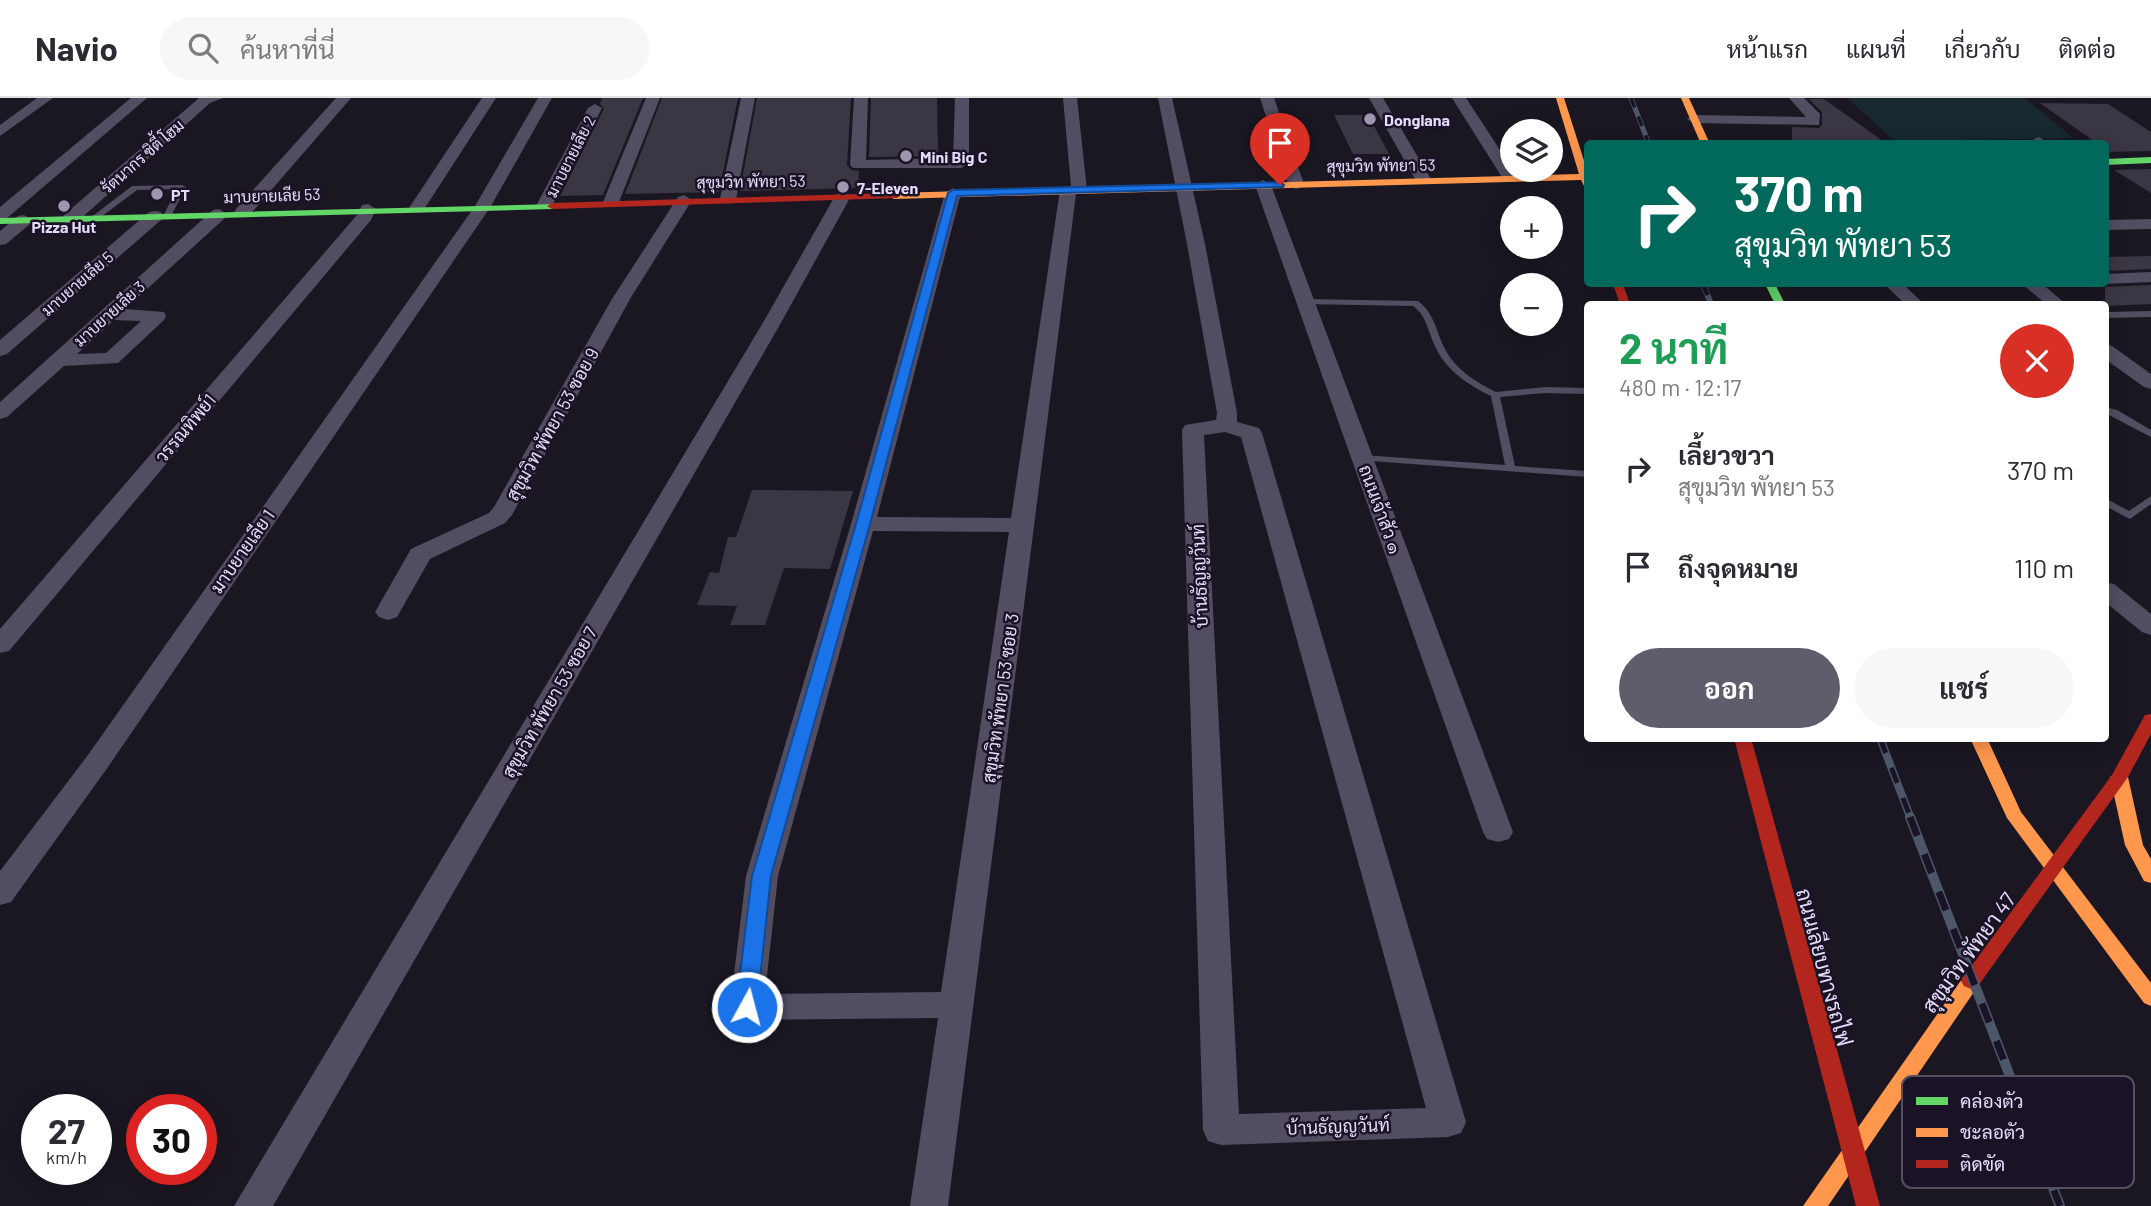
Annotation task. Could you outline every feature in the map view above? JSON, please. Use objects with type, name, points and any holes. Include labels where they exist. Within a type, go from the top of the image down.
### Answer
[{"type":"street","points":[[0,132],[46,98]]},
{"type":"street","points":[[0,215],[140,98]]},
{"type":"street","name":"รัตนากร ซิตี้ โฮม","points":[[70,219],[206,99],[216,98]]},
{"type":"street","points":[[242,213],[344,98]]},
{"type":"street","points":[[417,208],[489,98]]},
{"type":"street","name":"มาบยายเลีย 1","points":[[0,894],[98,761],[483,206],[545,98]]},
{"type":"street","points":[[611,202],[653,98]]},
{"type":"street","points":[[728,199],[748,98]]},
{"type":"street","points":[[861,98],[858,165],[961,163],[962,98]]},
{"type":"street","points":[[1070,98],[1073,190]]},
{"type":"street","points":[[1165,98],[1227,413],[1226,425]]},
{"type":"street","points":[[1267,98],[1296,184]]},
{"type":"street","points":[[1376,98],[1424,181]]},
{"type":"street","points":[[1459,98],[1500,162]]},
{"type":"street","points":[[1560,98],[1584,170]]},
{"type":"street","points":[[1685,98],[1704,140]]},
{"type":"street","points":[[1694,120],[1814,122],[1813,114],[1796,98]]},
{"type":"street","name":"มาบยายเลีย 2","points":[[545,204],[594,108]]},
{"type":"street","points":[[2109,162],[2151,160]]},
{"type":"street","points":[[931,163],[942,193],[863,524],[762,876],[747,1007],[957,1004]]},
{"type":"street","points":[[881,195],[884,165]]},
{"type":"street","name":"สุขุมวิท พัทยา 53","points":[[545,204],[1500,179]]},
{"type":"street","name":"สุขุมวิท พัทยา 53","points":[[1563,179],[1584,179]]},
{"type":"street","name":"ถนนเจ้าสัว ๑","points":[[1263,185],[1498,832]]},
{"type":"street","name":"สุขุมวิท พัทยา 53 ซอย 3","points":[[929,1206],[1073,190]]},
{"type":"street","name":"สุขุมวิท พัทยา 53 ซอย 7","points":[[253,1206],[844,196]]},
{"type":"street","name":"สุขุมวิท พัทยา 53 ซอย 9","points":[[388,612],[420,554],[497,518],[504,510],[621,299],[684,200]]},
{"type":"street","name":"มาบยายเลีย 53","points":[[0,221],[545,204]]},
{"type":"street","name":"วรรณทิพย์1","points":[[0,645],[365,216],[368,209]]},
{"type":"street","name":"มาบยายเลีย 3","points":[[0,413],[219,214]]},
{"type":"street","name":"มาบยายเลีย 5","points":[[0,350],[161,216]]},
{"type":"street","points":[[0,240],[24,220]]},
{"type":"street","points":[[2109,225],[2151,224]]},
{"type":"street","points":[[2109,279],[2151,277]]},
{"type":"street","points":[[1896,287],[1912,301]]},
{"type":"street","points":[[2035,287],[2053,301]]},
{"type":"street","points":[[58,360],[111,359],[157,316],[109,314]]},
{"type":"street","points":[[2109,353],[2151,383]]},
{"type":"street","name":"บ้านธัญญวันท์","points":[[1226,425],[1251,433],[1448,1122],[1221,1130],[1193,430],[1226,425]]},
{"type":"street","points":[[863,524],[1024,525]]},
{"type":"street","points":[[2109,592],[2151,627]]},
{"type":"street","name":"สุขุมวิท พัทยา 47","points":[[1905,1076],[2119,777],[2151,719]]},
{"type":"street","name":"ถนนเลียบทางรถไฟ","points":[[1743,742],[1868,1206]]},
{"type":"street","points":[[1980,742],[2013,814],[2151,998]]},
{"type":"street","points":[[2119,777],[2151,814]]},
{"type":"street","points":[[2119,777],[2134,845],[2151,876]]},
{"type":"street","name":"สุขุมวิท พัทยา 47","points":[[1815,1206],[1902,1081]]},
{"type":"lane","points":[[94,218],[135,188],[182,187],[161,216]]},
{"type":"lane","points":[[1306,302],[1415,303],[1424,309],[1441,352],[1463,378],[1495,395],[1545,390],[1584,391]]},
{"type":"lane","points":[[2109,315],[2151,314]]},
{"type":"lane","points":[[1495,395],[1511,469]]},
{"type":"lane","points":[[2109,411],[2151,434]]},
{"type":"lane","points":[[1362,458],[1584,474]]},
{"type":"lane","points":[[2109,503],[2130,516],[2151,499]]},
{"type":"green space","points":[[1847,98],[2025,98],[2073,138],[1954,140],[1894,140]]},
{"type":"building","points":[[602,98],[643,98],[603,195],[560,196],[604,109],[600,104]]},
{"type":"building","points":[[662,98],[738,98],[719,192],[625,194]]},
{"type":"building","points":[[757,98],[851,98],[847,165],[851,170],[859,171],[858,188],[740,191]]},
{"type":"building","points":[[871,98],[937,98],[938,156],[869,157]]},
{"type":"building","points":[[1809,99],[1824,99],[1881,140],[1792,140],[1792,127],[1819,128],[1822,125],[1822,112]]},
{"type":"building","points":[[2040,103],[2108,104],[2151,132],[2151,151],[2109,152],[2109,140],[2092,140]]},
{"type":"building","points":[[1334,115],[1368,115],[1389,154],[1353,154]]},
{"type":"building","points":[[2151,169],[2151,193],[2114,170]]},
{"type":"building","points":[[2151,256],[2151,269],[2109,271],[2109,257]]},
{"type":"building","points":[[2151,285],[2151,304],[2109,306],[2109,301],[2105,301],[2105,287]]},
{"type":"building","points":[[752,490],[853,491],[830,569],[784,568],[765,625],[730,625],[737,606],[697,605],[710,572],[719,573],[728,537],[736,537]]},
{"type":"railway","points":[[1631,98],[1647,140]]},
{"type":"railway","points":[[1704,287],[1710,301]]},
{"type":"railway","points":[[1882,742],[1911,819]]},
{"type":"railway","points":[[1910,817],[2010,1076]]},
{"type":"railway","points":[[2053,1188],[2060,1206]]},
{"type":"traffic: fast","points":[[2109,162],[2151,160]]},
{"type":"traffic: fast","points":[[0,221],[552,206]]},
{"type":"traffic: fast","points":[[1772,287],[1778,301]]},
{"type":"traffic: slow","points":[[1560,98],[1584,174]]},
{"type":"traffic: slow","points":[[1685,98],[1704,140]]},
{"type":"traffic: slow","points":[[894,196],[1584,177]]},
{"type":"traffic: slow","points":[[1980,742],[2013,814],[2151,998]]},
{"type":"traffic: slow","points":[[2119,777],[2134,845],[2151,876]]},
{"type":"traffic: slow","points":[[1905,1076],[1971,981]]},
{"type":"traffic: slow","points":[[1815,1206],[1902,1081]]},
{"type":"traffic: jam","points":[[552,206],[894,196]]},
{"type":"traffic: jam","points":[[1619,287],[1624,301]]},
{"type":"traffic: jam","points":[[1971,981],[2119,777],[2151,719]]},
{"type":"traffic: jam","points":[[1743,742],[1868,1206]]},
{"type":"place","name":"Donglana","points":[[1370,119]]},
{"type":"place","name":"Mini Big C","points":[[906,156]]},
{"type":"place","name":"7-Eleven","points":[[843,187]]},
{"type":"place","name":"PT","points":[[157,194]]},
{"type":"place","name":"Pizza Hut","points":[[64,206]]},
{"type":"route","points":[[747,1007],[762,876],[863,524],[953,193],[1280,185]]}]
